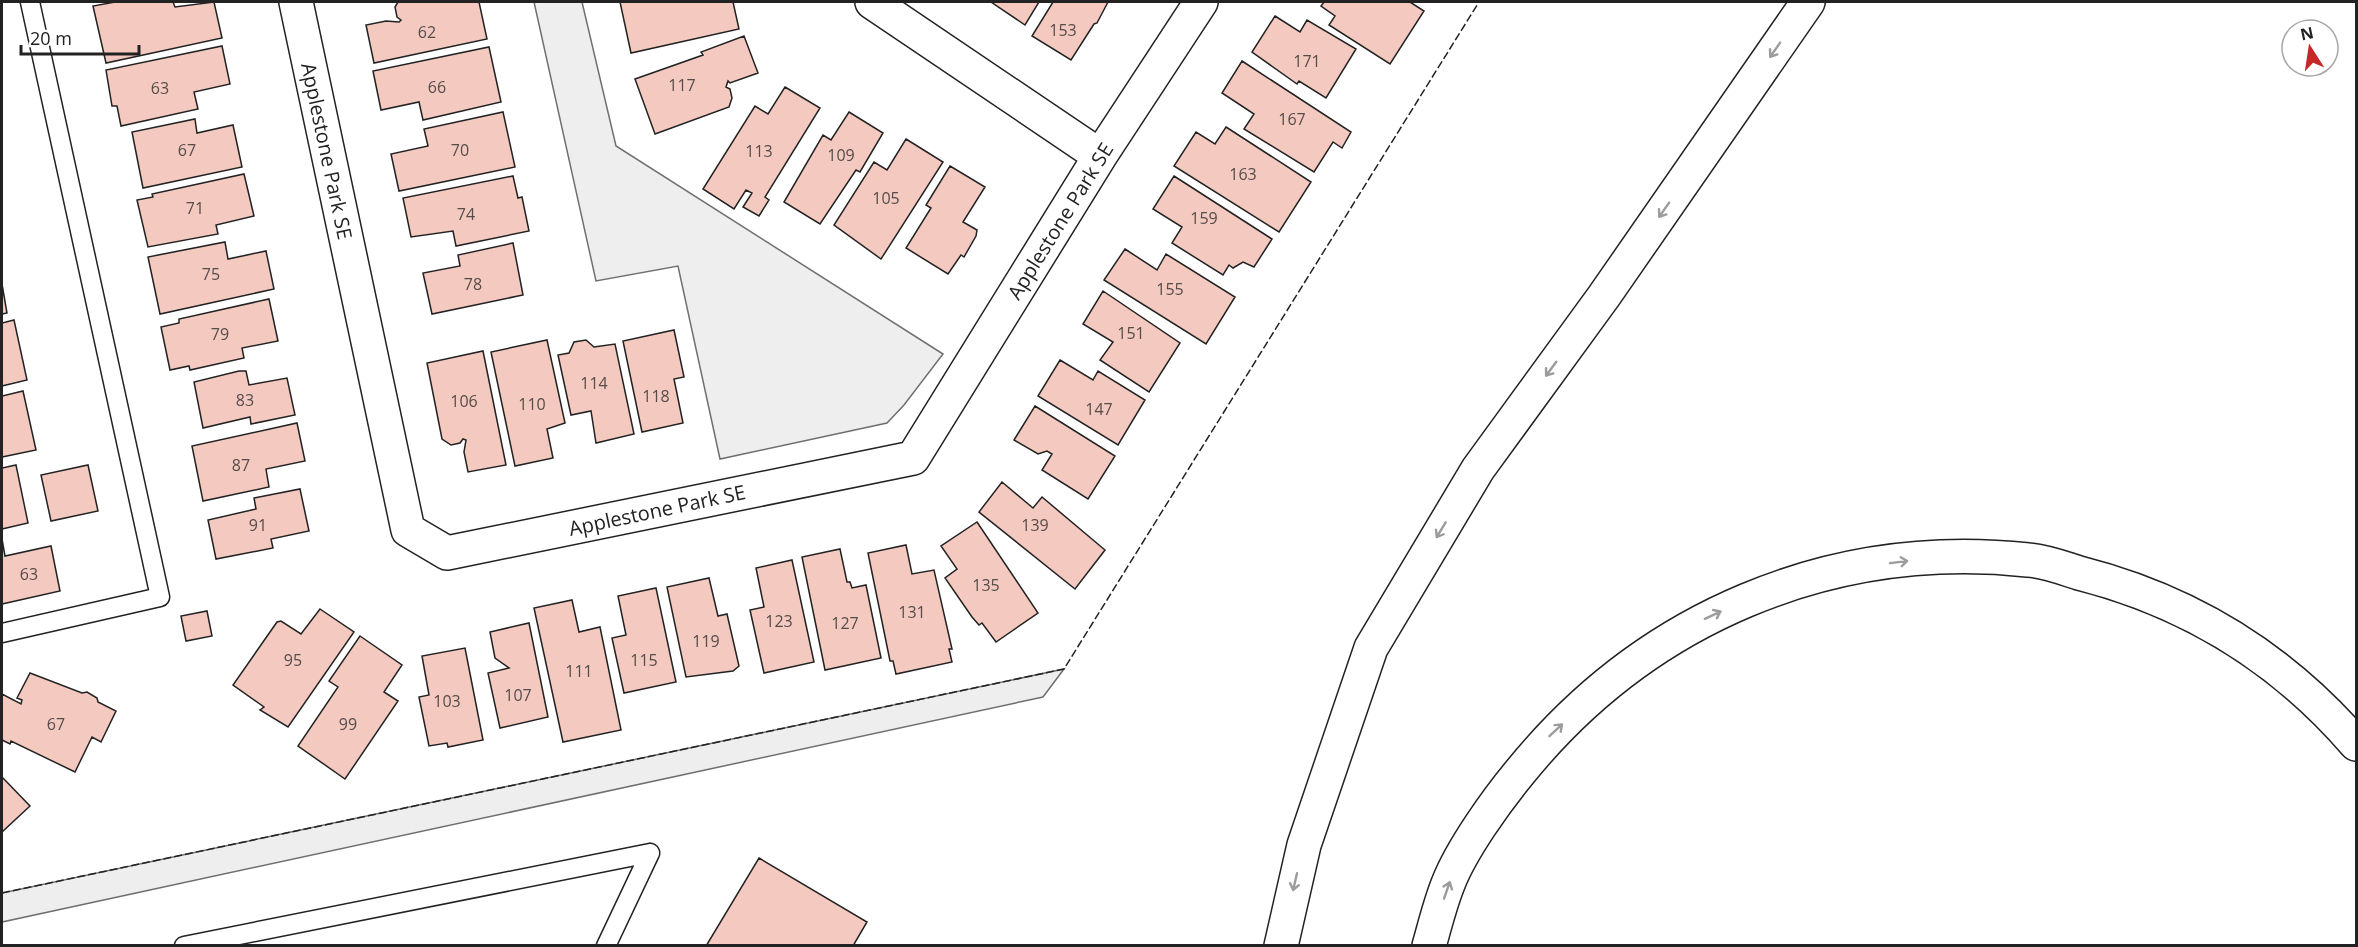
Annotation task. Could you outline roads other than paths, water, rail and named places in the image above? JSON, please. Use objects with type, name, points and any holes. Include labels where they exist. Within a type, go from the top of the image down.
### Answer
[{"type":"main road","name":"Applestone Park SE","points":[[296,2],[408,530],[447,554],[913,458],[1100,156],[1201,2]]},
{"type":"main road","points":[[872,2],[1100,156]]},
{"type":"main road","points":[[1281,945],[1304,845],[1371,648],[1478,468],[1610,286],[1808,2]]},
{"type":"main road","points":[[1429,945],[1449,882],[1494,804],[1550,736],[1617,675],[1688,626],[1765,591],[1850,567],[1938,557],[2030,560],[2117,583],[2202,618],[2280,670],[2356,744]]},
{"type":"lane","points":[[2,633],[160,597],[30,2]]},
{"type":"lane","points":[[184,945],[650,853],[606,945]]}]
